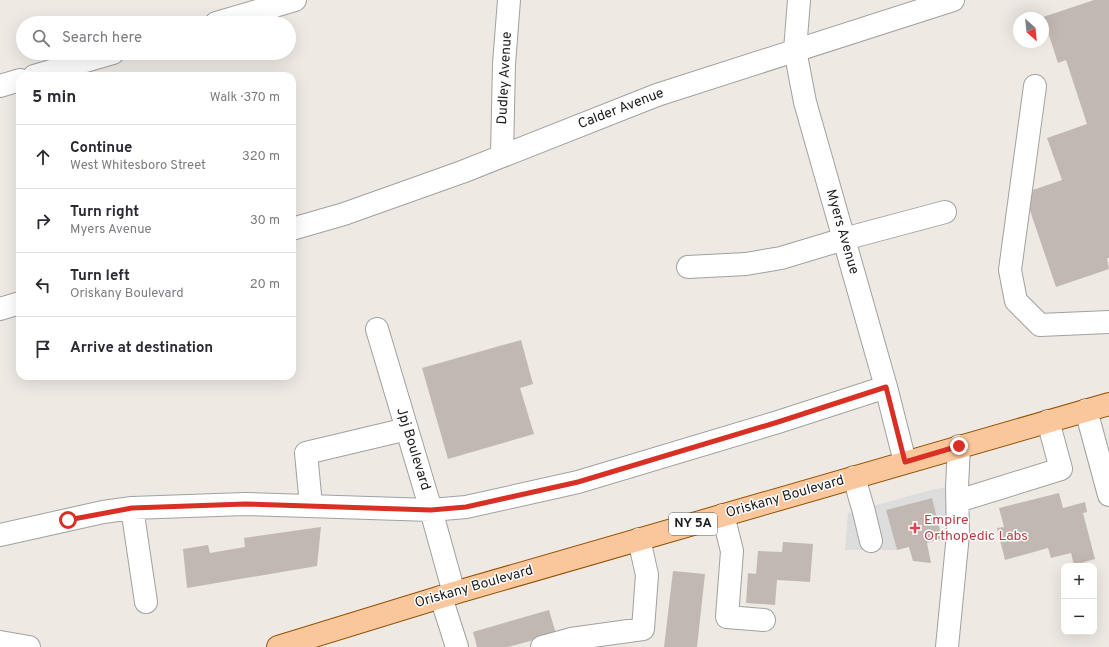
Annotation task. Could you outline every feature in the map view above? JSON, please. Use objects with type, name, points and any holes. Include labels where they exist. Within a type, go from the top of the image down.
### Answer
[{"type":"main road","name":"Oriskany Boulevard","points":[[278,647],[639,539],[1109,404]]},
{"type":"street","points":[[240,16],[295,0]]},
{"type":"street","name":"Dudley Avenue","points":[[502,155],[504,64],[509,0]]},
{"type":"street","name":"Myers Avenue","points":[[799,0],[795,50],[805,102],[886,387],[905,462]]},
{"type":"street","name":"Calder Avenue","points":[[296,228],[344,214],[462,172],[657,95],[947,1]]},
{"type":"street","points":[[48,72],[89,60]]},
{"type":"street","points":[[0,86],[16,81]]},
{"type":"street","points":[[1035,86],[1010,270],[1016,301],[1040,325],[1109,322]]},
{"type":"street","points":[[688,267],[746,264],[781,258],[844,239],[945,212]]},
{"type":"street","points":[[0,309],[16,304]]},
{"type":"street","name":"Jpj Boulevard","points":[[377,329],[431,510],[457,647]]},
{"type":"street","points":[[0,535],[103,512],[132,508],[245,504],[431,510],[466,507],[578,482],[778,422],[886,387]]},
{"type":"street","points":[[1086,410],[1109,495]]},
{"type":"street","points":[[958,501],[1061,469],[1048,421]]},
{"type":"street","points":[[311,505],[306,453],[407,429]]},
{"type":"street","points":[[948,647],[958,534],[959,446]]},
{"type":"street","points":[[854,477],[871,541]]},
{"type":"street","points":[[132,508],[146,602]]},
{"type":"street","points":[[724,515],[732,551],[727,617],[764,620]]},
{"type":"street","points":[[542,647],[571,639],[643,629],[647,575],[639,539]]},
{"type":"street","points":[[0,642],[29,647]]},
{"type":"shaded area","points":[[946,487],[950,493],[952,524],[937,517],[931,498],[886,510],[897,550],[845,550],[848,513]]},
{"type":"building","points":[[1094,0],[1109,0],[1109,258],[1107,258],[1109,269],[1056,287],[1024,193],[1062,180],[1047,138],[1087,124],[1066,60],[1058,63],[1049,35],[1049,15]]},
{"type":"building","points":[[521,340],[533,384],[520,388],[534,434],[448,459],[422,368]]},
{"type":"building","points":[[1059,493],[1063,508],[1085,502],[1087,512],[1083,513],[1095,559],[1081,563],[1074,563],[1071,553],[1051,558],[1048,548],[1005,560],[997,528],[1004,527],[999,508]]},
{"type":"building","name":"Empire Orthopedic Labs","points":[[932,498],[942,538],[927,543],[931,563],[913,561],[909,547],[897,550],[886,510]]},
{"type":"building","points":[[321,527],[317,566],[187,588],[183,549],[208,545],[210,553],[245,547],[244,538]]},
{"type":"building","points":[[783,542],[813,544],[810,582],[777,580],[775,605],[746,603],[748,573],[756,574],[758,551],[782,552]]},
{"type":"building","points":[[673,571],[705,574],[697,647],[664,647]]},
{"type":"building","points":[[549,610],[556,634],[508,647],[477,647],[473,632]]},
{"type":"place","name":"Empire Orthopedic Labs","points":[[915,528]]},
{"type":"route","points":[[68,520],[103,512],[132,508],[245,504],[431,510],[466,507],[578,482],[778,422],[886,387],[905,462],[959,446]]}]
